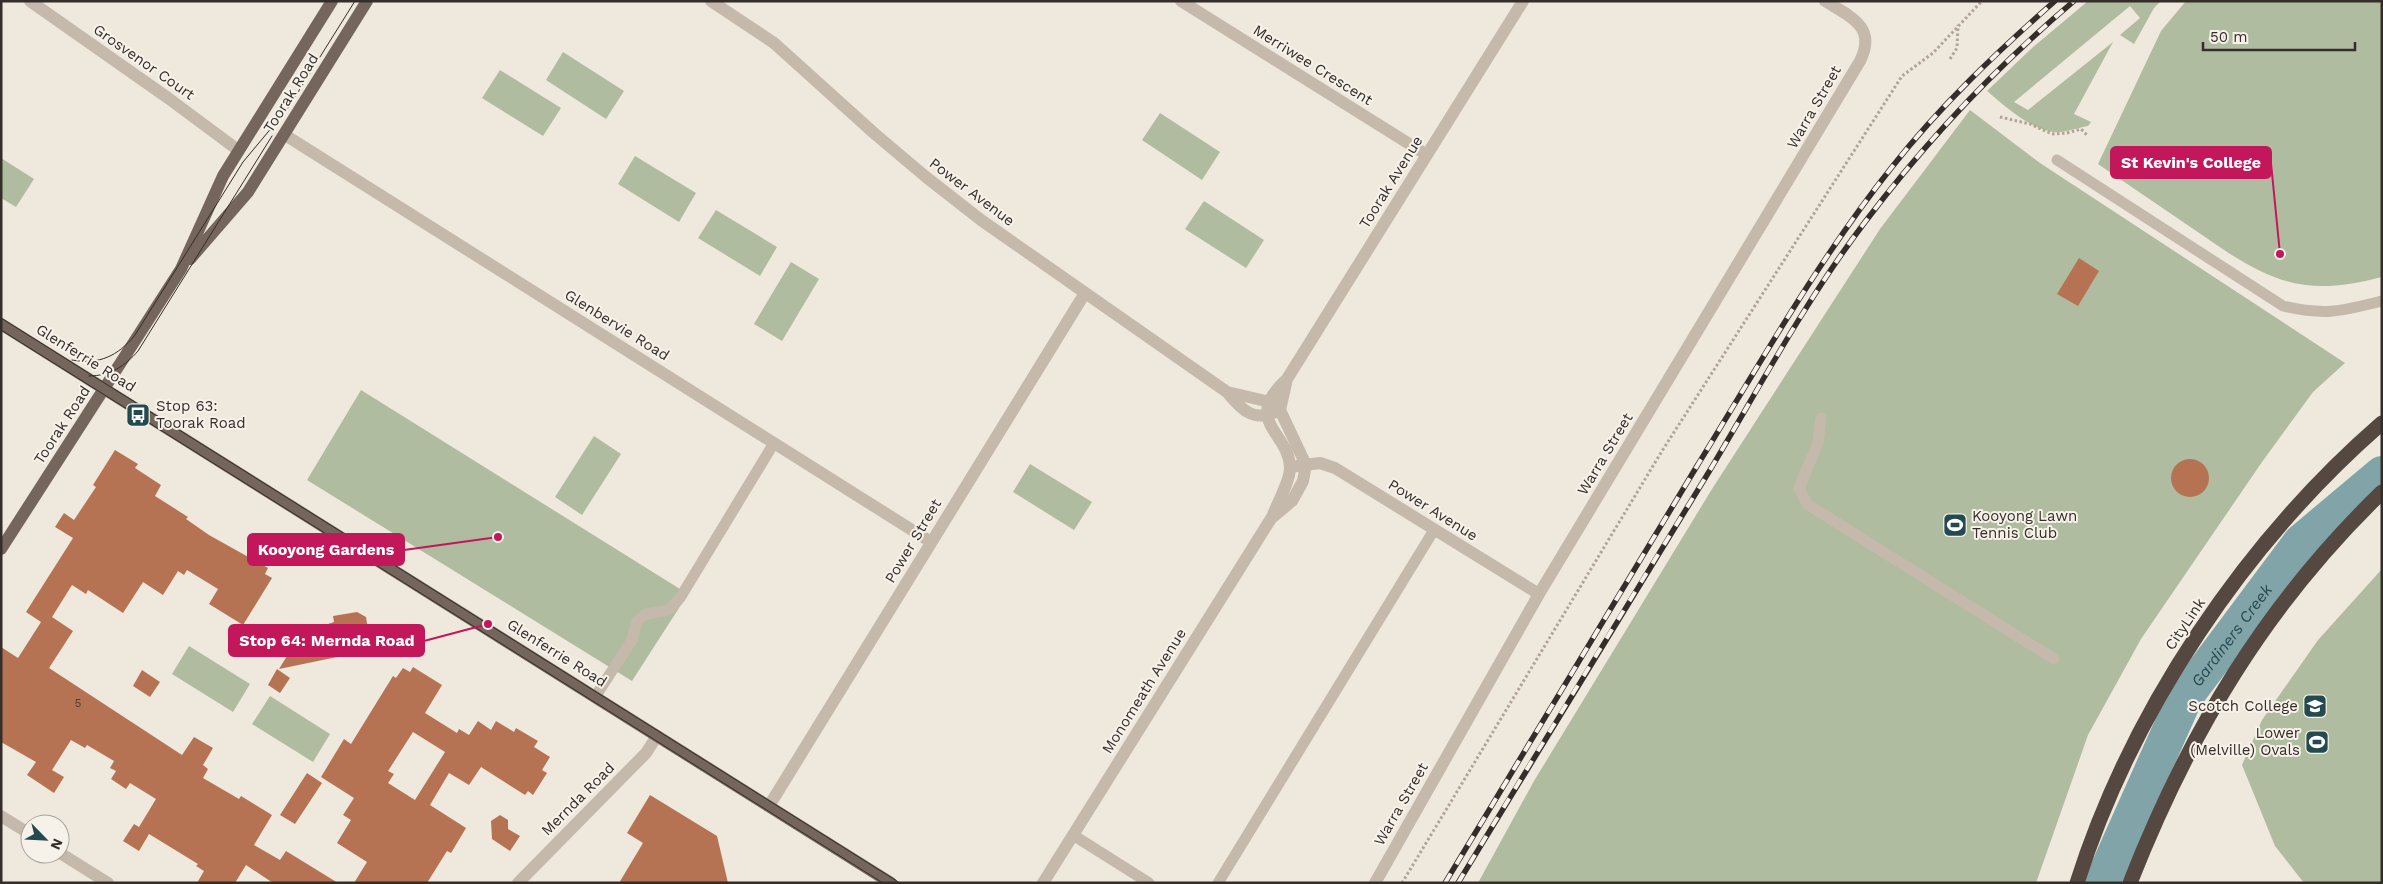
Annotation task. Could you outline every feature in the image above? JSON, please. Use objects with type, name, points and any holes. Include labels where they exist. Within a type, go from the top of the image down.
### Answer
[{"type":"highway","name":"CityLink","points":[[2077,883],[2108,802],[2131,753],[2157,702],[2208,620],[2274,533],[2323,479],[2382,423]]},
{"type":"highway","points":[[2130,883],[2176,774],[2225,687],[2287,598],[2359,514],[2382,492]]},
{"type":"main road","name":"Toorak Road","points":[[182,269],[222,176],[332,1]]},
{"type":"main road","name":"Toorak Road","points":[[1,549],[182,269],[248,192],[367,1]]},
{"type":"main road","name":"Glenferrie Road","points":[[1,324],[891,883]]},
{"type":"street","name":"Grosvenor Court","points":[[30,1],[168,98],[238,150]]},
{"type":"street","name":"Power Avenue","points":[[711,1],[774,42],[926,177],[1085,293],[1227,392],[1238,405],[1250,413],[1267,416]]},
{"type":"street","name":"Merriwee Crescent","points":[[1181,1],[1427,156]]},
{"type":"street","name":"Toorak Avenue","points":[[1275,406],[1272,394],[1286,379],[1427,156],[1522,1]]},
{"type":"street","name":"Warra Street","points":[[1375,883],[1539,594],[1824,125],[1860,61],[1867,44],[1864,31],[1858,23],[1825,1]]},
{"type":"street","name":"Glenbervie Road","points":[[285,134],[931,542]]},
{"type":"street","name":"Power Street","points":[[770,806],[1085,293]]},
{"type":"street","name":"Power Avenue","points":[[1227,392],[1275,406]]},
{"type":"street","points":[[1290,467],[1288,456],[1267,416],[1275,406],[1306,465]]},
{"type":"street","name":"Power Avenue","points":[[1290,467],[1320,463],[1335,468],[1539,594]]},
{"type":"street","name":"Monomeath Avenue","points":[[1272,518],[1292,501],[1303,481],[1306,465]]},
{"type":"street","name":"Monomeath Avenue","points":[[1043,883],[1272,518],[1279,497],[1289,477],[1290,467]]},
{"type":"street","name":"Mernda Road","points":[[518,883],[646,753],[657,736]]},
{"type":"street","points":[[1,816],[20,828]]},
{"type":"street","points":[[70,859],[108,883]]},
{"type":"lane","points":[[2057,160],[2283,306],[2312,313],[2338,312],[2382,301]]},
{"type":"lane","points":[[1821,418],[1818,443],[1799,488],[1807,504],[2054,659]]},
{"type":"lane","points":[[595,696],[632,640],[636,620],[646,614],[669,610],[680,598],[774,443]]},
{"type":"lane","points":[[1218,883],[1434,530]]},
{"type":"lane","points":[[1073,835],[1149,883]]},
{"type":"path","points":[[1402,883],[1662,452],[1902,76],[1933,53],[1982,1]]},
{"type":"path","points":[[1950,59],[1957,48],[1958,25]]},
{"type":"path","points":[[2000,117],[2030,124],[2052,134],[2067,133],[2081,129],[2087,135]]},
{"type":"green space","points":[[2088,1],[2161,1],[2154,8],[2134,44],[2120,35],[2140,18],[2130,6],[2014,102],[2028,110],[2113,42],[2074,114],[2091,122],[2088,126],[2053,132],[2034,126],[2017,116],[1987,91],[2032,48]]},
{"type":"green space","points":[[2186,1],[2382,1],[2382,277],[2338,285],[2319,286],[2284,280],[2266,273],[2227,252],[2098,164],[2161,31]]},
{"type":"green space","points":[[563,52],[624,91],[606,119],[546,80]]},
{"type":"green space","points":[[500,70],[561,108],[543,136],[482,98]]},
{"type":"green space","name":"Kooyong Lawn Tennis Club","points":[[1970,110],[2040,163],[2345,363],[2313,392],[2262,462],[2141,639],[2088,735],[2036,883],[1478,883],[1534,781],[1712,489],[1880,229]]},
{"type":"green space","points":[[1160,113],[1220,152],[1202,180],[1142,140]]},
{"type":"green space","points":[[635,156],[696,193],[679,222],[618,184]]},
{"type":"green space","points":[[1,158],[34,179],[16,207],[1,198]]},
{"type":"green space","points":[[1204,201],[1264,240],[1246,268],[1185,229]]},
{"type":"green space","points":[[716,210],[777,247],[760,276],[698,238]]},
{"type":"green space","points":[[791,262],[819,279],[782,341],[754,324]]},
{"type":"green space","points":[[361,390],[688,594],[632,681],[307,480]]},
{"type":"green space","points":[[594,436],[621,454],[582,515],[555,497]]},
{"type":"green space","points":[[1030,464],[1092,502],[1074,530],[1013,492]]},
{"type":"green space","name":"Lower (Melville) Ovals","points":[[2382,569],[2382,883],[2304,883],[2275,846],[2242,765],[2262,720],[2318,640]]},
{"type":"green space","points":[[189,646],[250,684],[233,712],[172,674]]},
{"type":"green space","points":[[270,696],[330,734],[313,762],[252,724]]},
{"type":"building","points":[[2079,258],[2099,271],[2078,306],[2057,294]]},
{"type":"building","points":[[115,450],[138,464],[135,468],[161,485],[155,496],[188,517],[186,519],[209,535],[268,568],[265,574],[272,578],[243,625],[209,604],[218,589],[187,570],[184,575],[178,571],[163,595],[143,582],[123,613],[88,590],[86,594],[72,585],[52,617],[73,631],[49,668],[182,755],[194,737],[213,748],[203,765],[208,769],[203,778],[239,799],[241,796],[272,815],[254,845],[280,860],[286,851],[338,883],[273,883],[246,865],[235,883],[197,883],[204,871],[196,866],[198,864],[149,834],[139,851],[123,841],[134,824],[139,827],[156,799],[130,783],[126,789],[111,779],[116,771],[110,768],[114,761],[87,745],[85,748],[71,740],[52,770],[64,777],[54,793],[27,775],[36,762],[1,742],[1,647],[18,658],[41,622],[26,612],[73,538],[55,527],[64,513],[74,520],[96,487],[93,485]]},
{"type":"building","points":[[2190,459],[2204,464],[2209,478],[2204,492],[2190,497],[2176,492],[2171,478],[2176,464]]},
{"type":"building","points":[[357,612],[366,617],[371,650],[279,669],[298,638],[315,649],[316,628],[334,622],[333,616]]},
{"type":"building","points":[[413,667],[442,685],[425,713],[457,733],[459,729],[469,735],[478,721],[491,730],[496,721],[514,732],[516,728],[538,741],[534,747],[550,757],[542,770],[547,773],[533,795],[528,791],[525,795],[481,767],[469,785],[449,773],[430,805],[466,828],[451,853],[447,851],[427,883],[354,883],[367,862],[337,843],[351,820],[343,815],[354,798],[321,777],[344,739],[351,744],[393,676],[396,678],[403,668],[410,672]],"holes":[[[413,732],[445,752],[415,800],[388,783],[394,774],[388,771]]]},
{"type":"building","points":[[277,669],[290,678],[280,693],[268,685]]},
{"type":"building","points":[[142,670],[160,682],[150,697],[133,686]]},
{"type":"building","points":[[307,773],[322,783],[295,824],[280,815]]},
{"type":"building","points":[[650,795],[717,836],[728,883],[619,883],[643,843],[627,833]]},
{"type":"building","points":[[500,815],[508,820],[508,829],[520,836],[510,851],[492,839],[491,821]]},
{"type":"waterway","name":"Gardiners Creek","points":[[2102,883],[2185,697],[2301,542],[2382,474]]},
{"type":"tram line","points":[[72,360],[91,361],[107,357],[122,348],[135,335],[243,162],[288,108],[355,1]]},
{"type":"tram line","points":[[89,376],[97,376],[116,369],[138,351],[272,136]]},
{"type":"tram line","points":[[1,318],[900,883]]},
{"type":"tram line","points":[[1,330],[883,883]]},
{"type":"railway","points":[[1445,883],[1766,352],[1839,239],[1910,144],[1949,101],[2055,1]]},
{"type":"railway","points":[[1458,883],[1707,475],[1802,314],[1843,252],[1865,222],[1938,133],[1990,78],[2074,1]]},
{"type":"place","name":"St Kevin's College","points":[[2280,254]]},
{"type":"place","name":"Stop 63: Toorak Road","points":[[138,415]]},
{"type":"place","name":"Kooyong Lawn Tennis Club","points":[[1955,525]]},
{"type":"place","name":"Kooyong Gardens","points":[[498,537]]},
{"type":"place","name":"Stop 64: Mernda Road","points":[[488,624]]},
{"type":"place","name":"Scotch College","points":[[2315,706]]},
{"type":"place","name":"Lower (Melville) Ovals","points":[[2317,742]]}]
